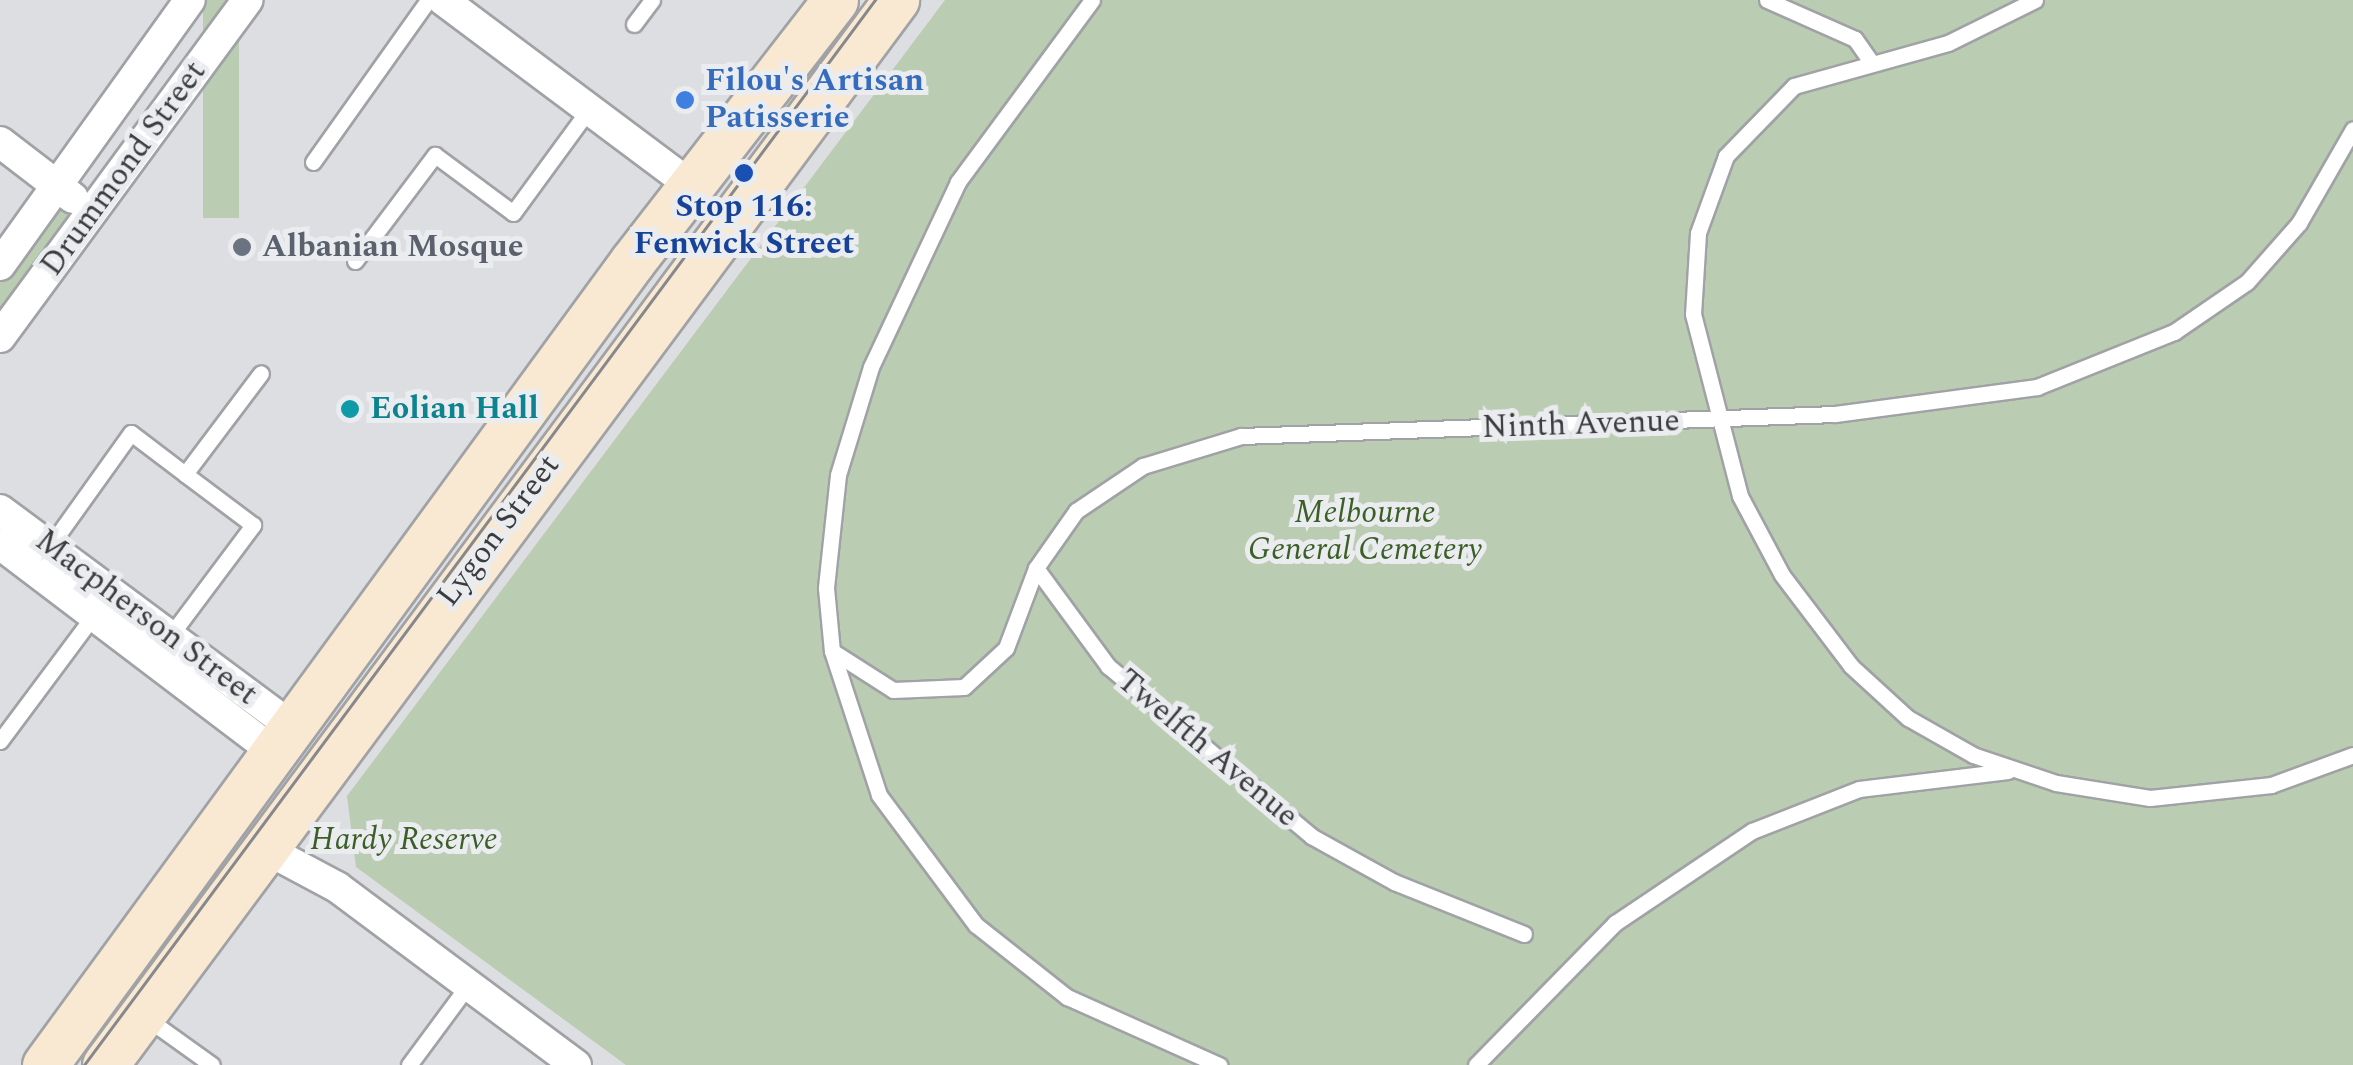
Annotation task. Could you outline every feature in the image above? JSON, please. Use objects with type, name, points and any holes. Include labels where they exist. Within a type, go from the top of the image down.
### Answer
[{"type":"street","name":"Drummond Street","points":[[0,266],[190,0]]},
{"type":"street","name":"Drummond Street","points":[[0,338],[248,0]]},
{"type":"street","points":[[442,0],[737,218]]},
{"type":"street","name":"Lygon Street","points":[[45,1065],[692,186],[835,0]]},
{"type":"street","name":"Lygon Street","points":[[105,1065],[737,218],[877,7]]},
{"type":"street","points":[[0,142],[92,212]]},
{"type":"street","name":"Macpherson Street","points":[[0,510],[50,546],[103,604],[283,739]]},
{"type":"street","name":"Macpherson Street","points":[[4,557],[170,636],[283,739]]},
{"type":"street","points":[[283,739],[323,769]]},
{"type":"street","points":[[230,811],[576,1065]]},
{"type":"lane","points":[[314,162],[428,0]]},
{"type":"lane","points":[[634,24],[652,0]]},
{"type":"lane","points":[[1092,0],[952,192],[867,377],[838,475],[826,588],[832,651],[879,795],[976,925],[1067,997],[1219,1065]]},
{"type":"lane","points":[[1768,0],[1854,39],[1871,62]]},
{"type":"lane","points":[[2035,0],[1948,43],[1818,74],[1767,105],[1712,184],[1698,233],[1693,314],[1714,420],[1760,538],[1837,649],[1908,718],[2012,771],[2100,792],[2187,797],[2270,784],[2353,755]]},
{"type":"lane","points":[[355,262],[435,154],[514,213],[590,109]]},
{"type":"lane","name":"Ninth Avenue","points":[[832,651],[893,690],[964,688],[1006,648],[1036,568],[1076,511],[1142,466],[1241,436],[1714,420],[2037,387],[2174,332],[2260,267],[2299,222],[2353,129]]},
{"type":"lane","points":[[185,474],[262,373]]},
{"type":"lane","points":[[50,546],[132,433],[253,525],[170,636]]},
{"type":"lane","name":"Twelfth Avenue","points":[[1036,568],[1108,666],[1310,836],[1394,882],[1524,934]]},
{"type":"lane","points":[[0,742],[103,604]]},
{"type":"lane","points":[[1476,1065],[1615,924],[1752,831],[1860,789],[2012,771]]},
{"type":"lane","points":[[410,1065],[469,984]]},
{"type":"lane","points":[[141,1015],[212,1065]]},
{"type":"green space","points":[[203,0],[239,0],[239,218],[203,218]]},
{"type":"green space","name":"Melbourne General Cemetery","points":[[945,0],[2353,0],[2353,1065],[626,1065],[356,867],[347,796]]},
{"type":"green space","points":[[53,203],[77,221],[0,324],[0,276]]},
{"type":"tram line","points":[[84,1065],[875,0]]},
{"type":"place","name":"Filou's Artisan Patisserie","points":[[685,100]]},
{"type":"place","name":"Stop 116: Fenwick Street","points":[[744,173]]},
{"type":"place","name":"Albanian Mosque","points":[[242,247]]},
{"type":"place","name":"Eolian Hall","points":[[350,409]]},
{"type":"park label","name":"Hardy Reserve","points":[[404,840]]}]
